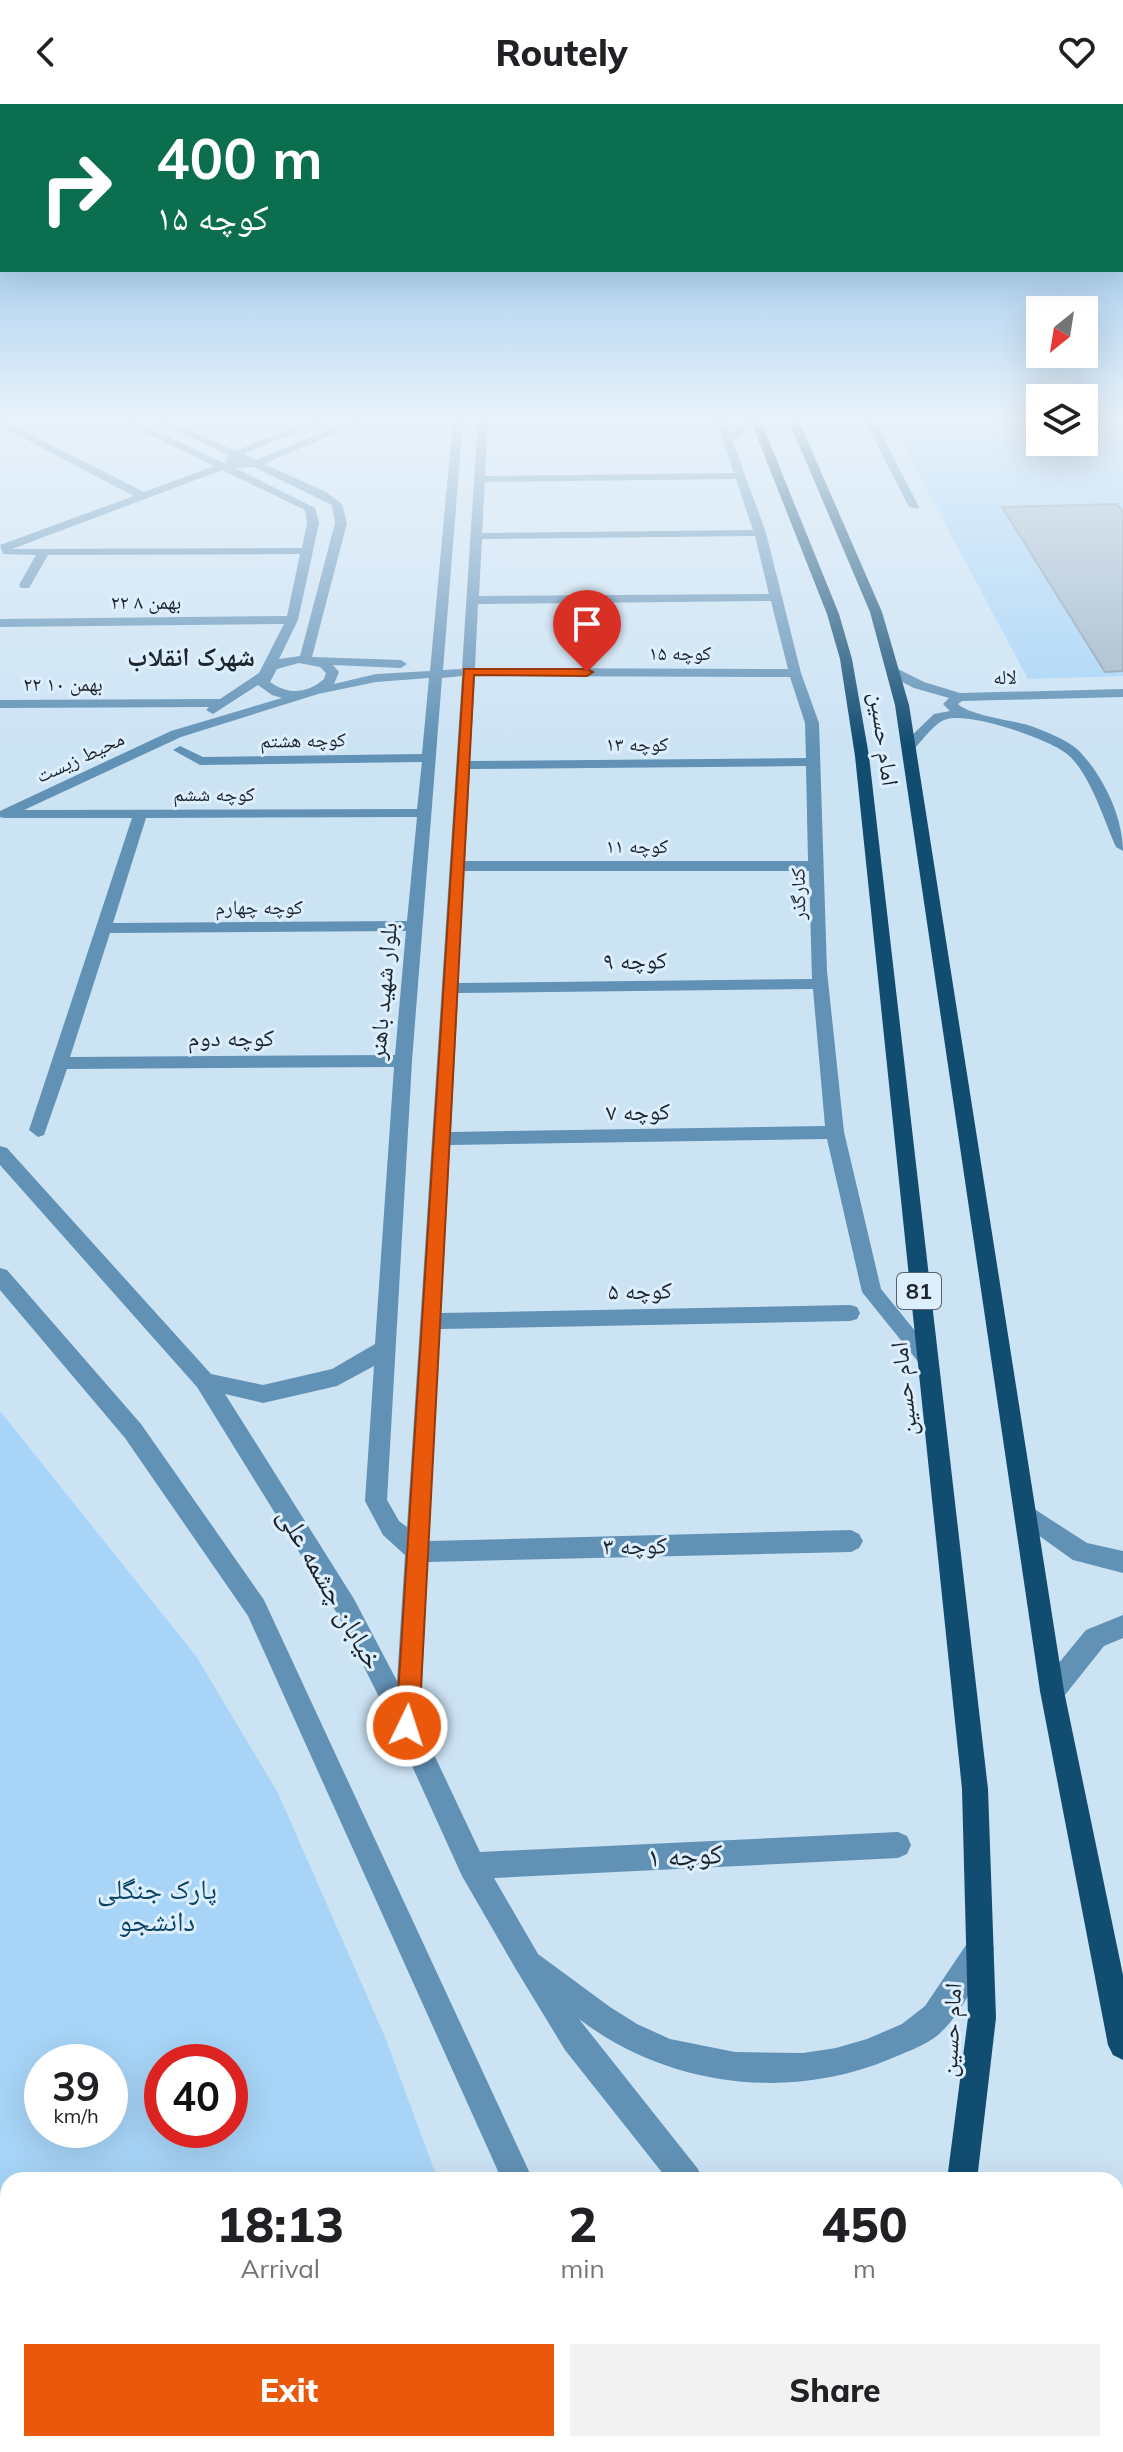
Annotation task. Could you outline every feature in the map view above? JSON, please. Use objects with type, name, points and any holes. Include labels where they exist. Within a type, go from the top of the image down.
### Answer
[{"type":"main road","name":"امام حسین","points":[[798,529],[833,614],[846,659],[862,756],[975,1789],[982,2018],[963,2172]]},
{"type":"main road","name":"امام حسین","points":[[840,529],[876,612],[893,672],[908,747],[1052,1691],[1123,2045]]},
{"type":"street","points":[[0,551],[58,529]]},
{"type":"street","points":[[312,529],[292,620],[265,672],[263,683],[278,694],[313,693],[334,678],[334,671],[328,665],[312,660]]},
{"type":"street","points":[[312,660],[338,529]]},
{"type":"street","name":"بلوار شهید باهنر","points":[[419,1552],[391,1528],[376,1501],[403,1061],[449,529]]},
{"type":"street","points":[[407,1726],[476,529]]},
{"type":"street","name":"کنارگذر","points":[[758,529],[795,673],[812,723],[820,984],[835,1132],[872,1292],[927,1358]]},
{"type":"street","points":[[476,536],[760,533]]},
{"type":"street","points":[[0,551],[307,551]]},
{"type":"street","points":[[25,585],[44,552]]},
{"type":"street","points":[[472,600],[778,597]]},
{"type":"street","name":"۲۲ بهمن ۸","points":[[0,623],[292,620]]},
{"type":"street","points":[[265,672],[278,663],[312,660],[437,669]]},
{"type":"street","name":"کوچه ۱۵","points":[[437,669],[468,672],[795,673]]},
{"type":"street","name":"محیط زیست","points":[[2,815],[176,734],[313,693],[376,678],[437,669]]},
{"type":"street","name":"محیط زیست","points":[[176,734],[265,672]]},
{"type":"street","name":"لاله","points":[[893,672],[919,685],[959,697],[1123,693]]},
{"type":"street","points":[[959,697],[950,704],[959,713],[1026,729],[1072,751],[1096,785],[1123,847]]},
{"type":"street","name":"۲۲ بهمن ۱۰","points":[[0,704],[223,703]]},
{"type":"street","name":"لاله","points":[[908,747],[939,717],[984,708],[1123,703]]},
{"type":"street","name":"کوچه هشتم","points":[[180,750],[200,761],[429,758]]},
{"type":"street","name":"کوچه ۱۳","points":[[463,765],[812,762]]},
{"type":"street","name":"کوچه ششم","points":[[2,815],[424,813]]},
{"type":"street","points":[[38,1130],[140,815]]},
{"type":"street","name":"کوچه ۱۱","points":[[457,866],[817,866]]},
{"type":"street","name":"کوچه چهارم","points":[[104,928],[415,926]]},
{"type":"street","name":"کوچه ۹","points":[[450,988],[820,984]]},
{"type":"street","name":"کوچه دوم","points":[[60,1063],[403,1061]]},
{"type":"street","name":"کوچه ۷","points":[[442,1139],[835,1132]]},
{"type":"street","name":"خیابان چشمه علی","points":[[0,1153],[205,1381],[346,1607],[407,1726],[472,1866],[524,1956],[575,2040],[681,2172]]},
{"type":"street","points":[[0,1276],[133,1431],[256,1608],[514,2172]]},
{"type":"street","name":"کوچه ۵","points":[[432,1321],[850,1313]]},
{"type":"street","points":[[205,1381],[263,1394],[337,1377],[383,1350]]},
{"type":"street","points":[[1025,1513],[1081,1552],[1123,1562]]},
{"type":"street","name":"کوچه ۳","points":[[419,1552],[851,1541]]},
{"type":"street","points":[[1052,1691],[1095,1638],[1123,1626]]},
{"type":"street","name":"کوچه ۱","points":[[472,1866],[898,1845]]},
{"type":"street","points":[[524,1956],[602,2019],[642,2043],[712,2064],[764,2070],[819,2066],[873,2053],[927,2026],[980,1949]]},
{"type":"green space","points":[[948,529],[1123,529],[1123,676],[1028,679]]},
{"type":"green space","name":"پارک جنگلی دانشجو","points":[[0,1411],[196,1656],[278,1793],[385,2037],[435,2172],[0,2172]]},
{"type":"building","points":[[1015,529],[1123,529],[1123,671],[1105,672]]},
{"type":"district","name":"شهرک انقلاب","points":[[191,657]]},
{"type":"route","points":[[407,1726],[468,672],[587,672]]}]
